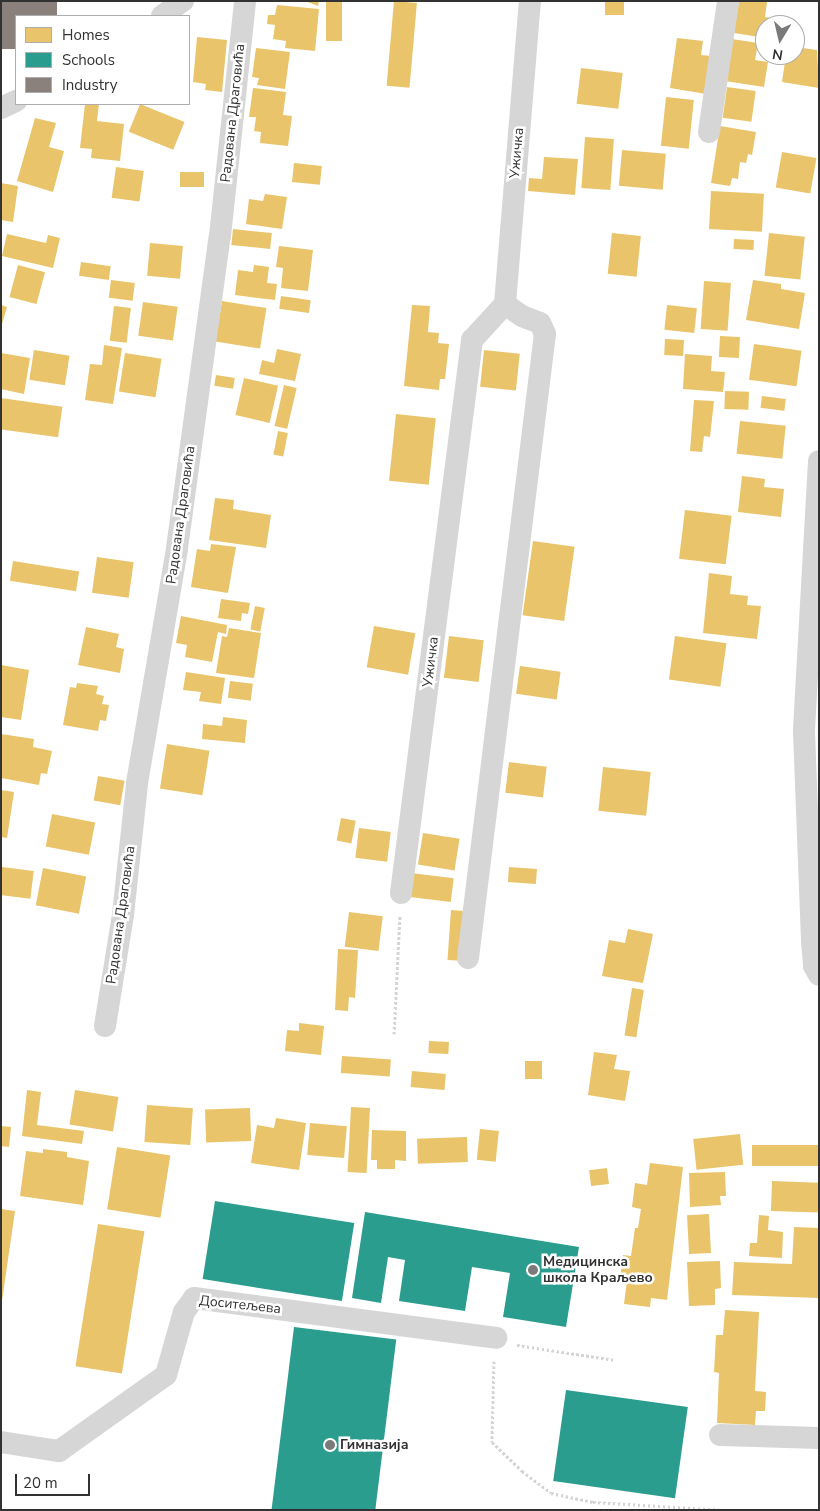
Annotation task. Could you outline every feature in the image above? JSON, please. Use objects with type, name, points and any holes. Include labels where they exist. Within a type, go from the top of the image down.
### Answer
[{"type":"street","points":[[163,15],[183,1]]},
{"type":"street","name":"Радована Драговића","points":[[105,1026],[123,915],[137,783],[177,548],[216,265],[245,1]]},
{"type":"street","name":"Ужичка","points":[[401,892],[472,340],[505,304],[530,1]]},
{"type":"street","points":[[709,132],[728,1]]},
{"type":"street","points":[[1,108],[15,101]]},
{"type":"street","points":[[468,958],[545,334],[540,323],[522,316],[505,304]]},
{"type":"street","points":[[819,461],[804,732],[812,942],[814,966],[819,975]]},
{"type":"street","name":"Доситељева","points":[[1,1442],[58,1451],[166,1375],[184,1312],[194,1298],[496,1338]]},
{"type":"street","points":[[720,1435],[819,1438]]},
{"type":"path","points":[[394,1034],[401,892]]},
{"type":"path","points":[[615,1360],[531,1349],[496,1338],[492,1442],[522,1471],[551,1493],[592,1502],[725,1510]]},
{"type":"building: Homes","points":[[305,1],[319,1],[318,6]]},
{"type":"building: Homes","points":[[326,1],[342,1],[342,41],[326,41]]},
{"type":"building: Homes","points":[[394,1],[417,3],[410,88],[387,86]]},
{"type":"building: Homes","points":[[605,1],[624,1],[624,15],[605,15]]},
{"type":"building: Homes","points":[[739,1],[767,2],[765,15],[755,15],[755,36],[734,33]]},
{"type":"building: Homes","points":[[277,5],[319,9],[315,51],[285,48],[286,41],[273,39],[275,25],[267,24],[268,15],[275,15]]},
{"type":"building: Homes","points":[[197,37],[227,40],[222,92],[205,90],[206,84],[193,82]]},
{"type":"building: Homes","points":[[677,38],[703,41],[701,55],[711,56],[706,94],[670,88]]},
{"type":"building: Homes","points":[[732,39],[755,43],[755,65],[768,65],[764,87],[725,81]]},
{"type":"building: Homes","points":[[256,48],[290,52],[285,89],[257,85],[259,78],[252,77]]},
{"type":"building: Homes","points":[[805,48],[817,50],[819,88],[782,82],[785,65],[805,65]]},
{"type":"building: Homes","points":[[581,68],[623,73],[618,109],[577,104]]},
{"type":"building: Homes","points":[[727,87],[756,91],[751,122],[723,118]]},
{"type":"building: Homes","points":[[253,88],[286,92],[283,115],[292,116],[288,146],[260,143],[261,132],[254,131],[256,117],[249,117]]},
{"type":"building: Homes","points":[[666,97],[694,100],[689,149],[661,146]]},
{"type":"building: Homes","points":[[85,105],[99,105],[97,121],[124,124],[120,161],[91,158],[92,149],[80,148]]},
{"type":"building: Homes","points":[[140,105],[185,122],[173,150],[129,132]]},
{"type":"building: Homes","points":[[35,118],[56,123],[49,147],[64,151],[53,192],[17,181]]},
{"type":"building: Homes","points":[[720,126],[756,132],[752,155],[748,154],[746,163],[740,162],[738,179],[732,178],[730,186],[711,183]]},
{"type":"building: Homes","points":[[585,137],[614,139],[610,190],[581,188]]},
{"type":"building: Homes","points":[[622,150],[666,154],[663,190],[619,186]]},
{"type":"building: Homes","points":[[782,152],[816,158],[810,194],[776,187]]},
{"type":"building: Homes","points":[[544,157],[578,159],[575,195],[528,191],[529,178],[542,179]]},
{"type":"building: Homes","points":[[294,163],[322,166],[320,185],[292,182]]},
{"type":"building: Homes","points":[[116,167],[144,171],[139,202],[112,198]]},
{"type":"building: Homes","points":[[180,172],[204,172],[204,187],[180,187]]},
{"type":"building: Homes","points":[[1,183],[18,186],[13,222],[1,220]]},
{"type":"building: Homes","points":[[711,191],[764,194],[762,232],[709,229]]},
{"type":"building: Homes","points":[[265,194],[287,197],[282,229],[246,224],[249,199],[263,201]]},
{"type":"building: Homes","points":[[233,229],[272,233],[270,249],[231,245]]},
{"type":"building: Homes","points":[[612,233],[641,236],[637,277],[608,274]]},
{"type":"building: Homes","points":[[769,233],[805,237],[800,280],[765,276]]},
{"type":"building: Homes","points":[[7,234],[46,243],[48,235],[60,238],[53,268],[2,256]]},
{"type":"building: Homes","points":[[734,239],[754,240],[753,250],[733,249]]},
{"type":"building: Homes","points":[[150,243],[183,246],[180,279],[147,276]]},
{"type":"building: Homes","points":[[279,246],[313,250],[308,291],[281,288],[283,268],[276,267]]},
{"type":"building: Homes","points":[[81,262],[111,266],[109,280],[79,276]]},
{"type":"building: Homes","points":[[18,265],[45,272],[37,304],[9,297]]},
{"type":"building: Homes","points":[[254,265],[269,267],[267,283],[277,284],[275,300],[235,295],[238,270],[253,272]]},
{"type":"building: Homes","points":[[111,280],[135,283],[133,301],[109,298]]},
{"type":"building: Homes","points":[[753,280],[781,284],[781,289],[805,293],[799,329],[746,320]]},
{"type":"building: Homes","points":[[704,281],[731,283],[728,331],[701,329]]},
{"type":"building: Homes","points":[[281,296],[311,300],[309,313],[279,309]]},
{"type":"building: Homes","points":[[222,301],[266,308],[260,349],[216,341]]},
{"type":"building: Homes","points":[[143,302],[178,307],[173,341],[138,336]]},
{"type":"building: Homes","points":[[1,305],[7,307],[2,324],[1,324]]},
{"type":"building: Homes","points":[[412,305],[430,306],[428,332],[439,333],[438,343],[449,344],[445,379],[440,379],[439,390],[404,386]]},
{"type":"building: Homes","points":[[667,305],[697,308],[694,333],[664,330]]},
{"type":"building: Homes","points":[[114,306],[131,308],[127,343],[110,341]]},
{"type":"building: Homes","points":[[720,336],[740,337],[739,358],[719,357]]},
{"type":"building: Homes","points":[[665,339],[684,340],[683,356],[664,355]]},
{"type":"building: Homes","points":[[754,344],[802,351],[797,386],[749,380]]},
{"type":"building: Homes","points":[[104,345],[122,348],[113,404],[85,400],[90,364],[102,365]]},
{"type":"building: Homes","points":[[277,349],[301,354],[295,381],[259,374],[262,360],[274,363]]},
{"type":"building: Homes","points":[[34,350],[70,356],[65,385],[29,380]]},
{"type":"building: Homes","points":[[484,350],[520,354],[516,391],[480,387]]},
{"type":"building: Homes","points":[[1,353],[30,358],[24,394],[1,389]]},
{"type":"building: Homes","points":[[125,353],[162,359],[155,397],[119,392]]},
{"type":"building: Homes","points":[[685,354],[712,356],[711,371],[725,372],[723,392],[683,389]]},
{"type":"building: Homes","points":[[216,375],[235,378],[233,389],[214,386]]},
{"type":"building: Homes","points":[[244,378],[278,386],[270,423],[235,415]]},
{"type":"building: Homes","points":[[284,385],[297,388],[287,429],[275,426]]},
{"type":"building: Homes","points":[[725,391],[749,392],[748,410],[724,409]]},
{"type":"building: Homes","points":[[762,396],[786,399],[784,411],[761,408]]},
{"type":"building: Homes","points":[[1,398],[62,407],[58,437],[1,429]]},
{"type":"building: Homes","points":[[694,400],[714,401],[710,437],[704,436],[702,452],[690,451]]},
{"type":"building: Homes","points":[[396,414],[436,418],[429,485],[389,481]]},
{"type":"building: Homes","points":[[740,421],[786,426],[782,459],[737,454]]},
{"type":"building: Homes","points":[[278,431],[288,433],[283,456],[273,455]]},
{"type":"building: Homes","points":[[742,476],[765,479],[764,487],[784,489],[781,517],[738,512]]},
{"type":"building: Homes","points":[[215,498],[234,500],[233,509],[271,515],[266,548],[209,540]]},
{"type":"building: Homes","points":[[685,510],[732,516],[726,564],[679,559]]},
{"type":"building: Homes","points":[[533,541],[575,547],[564,621],[523,615]]},
{"type":"building: Homes","points":[[211,544],[236,547],[228,593],[191,587],[197,549],[210,551]]},
{"type":"building: Homes","points":[[97,557],[134,562],[129,598],[92,593]]},
{"type":"building: Homes","points":[[13,561],[79,571],[76,591],[10,581]]},
{"type":"building: Homes","points":[[709,573],[732,576],[730,594],[748,596],[747,605],[761,606],[757,639],[703,633]]},
{"type":"building: Homes","points":[[221,599],[250,603],[248,614],[242,613],[241,621],[218,618]]},
{"type":"building: Homes","points":[[255,606],[265,608],[260,631],[250,630]]},
{"type":"building: Homes","points":[[181,616],[227,625],[226,634],[218,632],[212,662],[185,657],[187,645],[176,643]]},
{"type":"building: Homes","points":[[374,626],[415,633],[408,675],[367,667]]},
{"type":"building: Homes","points":[[86,627],[119,634],[116,647],[124,649],[120,673],[78,665]]},
{"type":"building: Homes","points":[[229,628],[261,633],[254,678],[216,673],[222,636],[227,637]]},
{"type":"building: Homes","points":[[449,636],[484,640],[479,682],[444,678]]},
{"type":"building: Homes","points":[[675,636],[726,643],[720,687],[669,680]]},
{"type":"building: Homes","points":[[1,665],[29,670],[21,720],[1,717]]},
{"type":"building: Homes","points":[[520,666],[561,672],[557,699],[516,694]]},
{"type":"building: Homes","points":[[186,672],[225,678],[221,704],[199,701],[201,692],[183,690]]},
{"type":"building: Homes","points":[[230,681],[253,684],[251,701],[228,698]]},
{"type":"building: Homes","points":[[77,683],[98,686],[96,694],[104,696],[102,704],[109,705],[106,721],[100,720],[98,731],[63,725],[70,687],[76,688]]},
{"type":"building: Homes","points":[[223,717],[247,720],[245,743],[202,739],[203,724],[222,726]]},
{"type":"building: Homes","points":[[1,734],[34,739],[33,747],[52,751],[47,774],[41,773],[39,785],[1,778]]},
{"type":"building: Homes","points":[[167,744],[209,751],[202,795],[160,788]]},
{"type":"building: Homes","points":[[509,762],[547,767],[543,797],[505,793]]},
{"type":"building: Homes","points":[[603,767],[651,772],[646,816],[598,811]]},
{"type":"building: Homes","points":[[98,776],[125,781],[120,805],[94,801]]},
{"type":"building: Homes","points":[[1,790],[14,792],[7,838],[1,837]]},
{"type":"building: Homes","points":[[52,814],[95,822],[89,855],[46,846]]},
{"type":"building: Homes","points":[[341,818],[356,821],[351,843],[337,841]]},
{"type":"building: Homes","points":[[359,828],[391,832],[387,862],[355,858]]},
{"type":"building: Homes","points":[[423,833],[460,839],[455,870],[418,865]]},
{"type":"building: Homes","points":[[2,867],[34,871],[30,899],[1,895]]},
{"type":"building: Homes","points":[[509,867],[537,869],[536,884],[508,882]]},
{"type":"building: Homes","points":[[43,868],[86,876],[79,914],[36,905]]},
{"type":"building: Homes","points":[[411,873],[454,878],[451,902],[408,897]]},
{"type":"building: Homes","points":[[451,910],[465,911],[461,961],[448,960]]},
{"type":"building: Homes","points":[[349,912],[383,916],[378,951],[345,947]]},
{"type":"building: Homes","points":[[628,929],[653,934],[643,983],[602,976],[609,940],[625,943]]},
{"type":"building: Homes","points":[[338,949],[358,950],[355,998],[349,997],[348,1011],[335,1010]]},
{"type":"building: Homes","points":[[632,988],[644,990],[636,1037],[624,1035]]},
{"type":"building: Homes","points":[[299,1023],[324,1026],[321,1055],[285,1051],[287,1030],[299,1031]]},
{"type":"building: Homes","points":[[429,1041],[449,1042],[448,1054],[428,1053]]},
{"type":"building: Homes","points":[[594,1052],[617,1055],[614,1069],[630,1071],[625,1101],[588,1095]]},
{"type":"building: Homes","points":[[342,1056],[391,1059],[390,1076],[341,1073]]},
{"type":"building: Homes","points":[[525,1061],[542,1061],[542,1079],[525,1079]]},
{"type":"building: Homes","points":[[412,1071],[446,1074],[444,1090],[411,1087]]},
{"type":"building: Homes","points":[[27,1090],[41,1092],[37,1125],[84,1131],[82,1144],[22,1136]]},
{"type":"building: Homes","points":[[75,1090],[118,1097],[113,1131],[70,1125]]},
{"type":"building: Homes","points":[[147,1105],[193,1108],[190,1145],[144,1142]]},
{"type":"building: Homes","points":[[351,1107],[370,1108],[367,1173],[348,1172]]},
{"type":"building: Homes","points":[[250,1108],[251,1141],[206,1143],[205,1110]]},
{"type":"building: Homes","points":[[276,1118],[306,1123],[299,1170],[251,1163],[257,1125],[274,1128]]},
{"type":"building: Homes","points":[[310,1123],[347,1126],[344,1158],[307,1155]]},
{"type":"building: Homes","points":[[1,1126],[11,1127],[9,1147],[1,1146]]},
{"type":"building: Homes","points":[[480,1129],[499,1131],[496,1162],[477,1160]]},
{"type":"building: Homes","points":[[372,1130],[406,1131],[406,1161],[395,1160],[395,1169],[377,1169],[377,1160],[371,1160]]},
{"type":"building: Homes","points":[[740,1134],[743,1165],[696,1170],[693,1139]]},
{"type":"building: Homes","points":[[467,1137],[468,1162],[418,1164],[417,1139]]},
{"type":"building: Homes","points":[[752,1145],[819,1145],[819,1166],[752,1166]]},
{"type":"building: Homes","points":[[117,1147],[170,1155],[160,1218],[107,1209]]},
{"type":"building: Homes","points":[[43,1149],[67,1152],[67,1157],[89,1161],[83,1205],[20,1196],[26,1151],[43,1153]]},
{"type":"building: Homes","points":[[650,1163],[683,1167],[667,1300],[651,1298],[650,1307],[624,1304],[627,1280],[620,1279],[623,1255],[631,1256],[635,1228],[638,1228],[641,1209],[632,1207],[635,1183],[647,1185]]},
{"type":"building: Homes","points":[[607,1168],[609,1184],[591,1186],[589,1170]]},
{"type":"building: Homes","points":[[725,1172],[726,1196],[720,1196],[721,1205],[690,1207],[689,1173]]},
{"type":"building: Homes","points":[[772,1181],[819,1183],[818,1213],[771,1211]]},
{"type":"building: Homes","points":[[1,1209],[15,1211],[2,1301],[1,1301]]},
{"type":"building: Homes","points":[[709,1214],[711,1253],[689,1254],[687,1215]]},
{"type":"building: Homes","points":[[759,1215],[769,1216],[768,1230],[783,1232],[782,1258],[749,1256],[750,1243],[757,1243]]},
{"type":"building: Homes","points":[[98,1224],[144,1231],[122,1374],[75,1366]]},
{"type":"building: Homes","points":[[794,1227],[819,1228],[819,1298],[732,1295],[734,1262],[792,1264]]},
{"type":"building: Homes","points":[[720,1261],[721,1288],[715,1289],[715,1305],[689,1306],[687,1262]]},
{"type":"building: Homes","points":[[725,1310],[759,1312],[755,1391],[766,1392],[765,1411],[756,1411],[755,1425],[717,1423],[719,1373],[714,1372],[716,1335],[723,1335]]},
{"type":"building: Schools","points":[[215,1201],[354,1223],[342,1301],[203,1279]]},
{"type":"building: Schools","name":"Медицинска школа Краљево","points":[[365,1212],[579,1247],[566,1327],[503,1317],[510,1273],[472,1267],[465,1311],[399,1301],[405,1260],[388,1257],[381,1303],[352,1298]]},
{"type":"building: Schools","name":"Гимназија","points":[[294,1327],[396,1340],[375,1510],[272,1510]]},
{"type":"building: Schools","points":[[566,1390],[688,1407],[675,1498],[553,1481]]},
{"type":"building: Industry","points":[[1,1],[57,1],[57,15],[15,15],[15,49],[1,49]]},
{"type":"place","name":"Медицинска школа Краљево","points":[[533,1270]]},
{"type":"place","name":"Гимназија","points":[[330,1445]]}]
